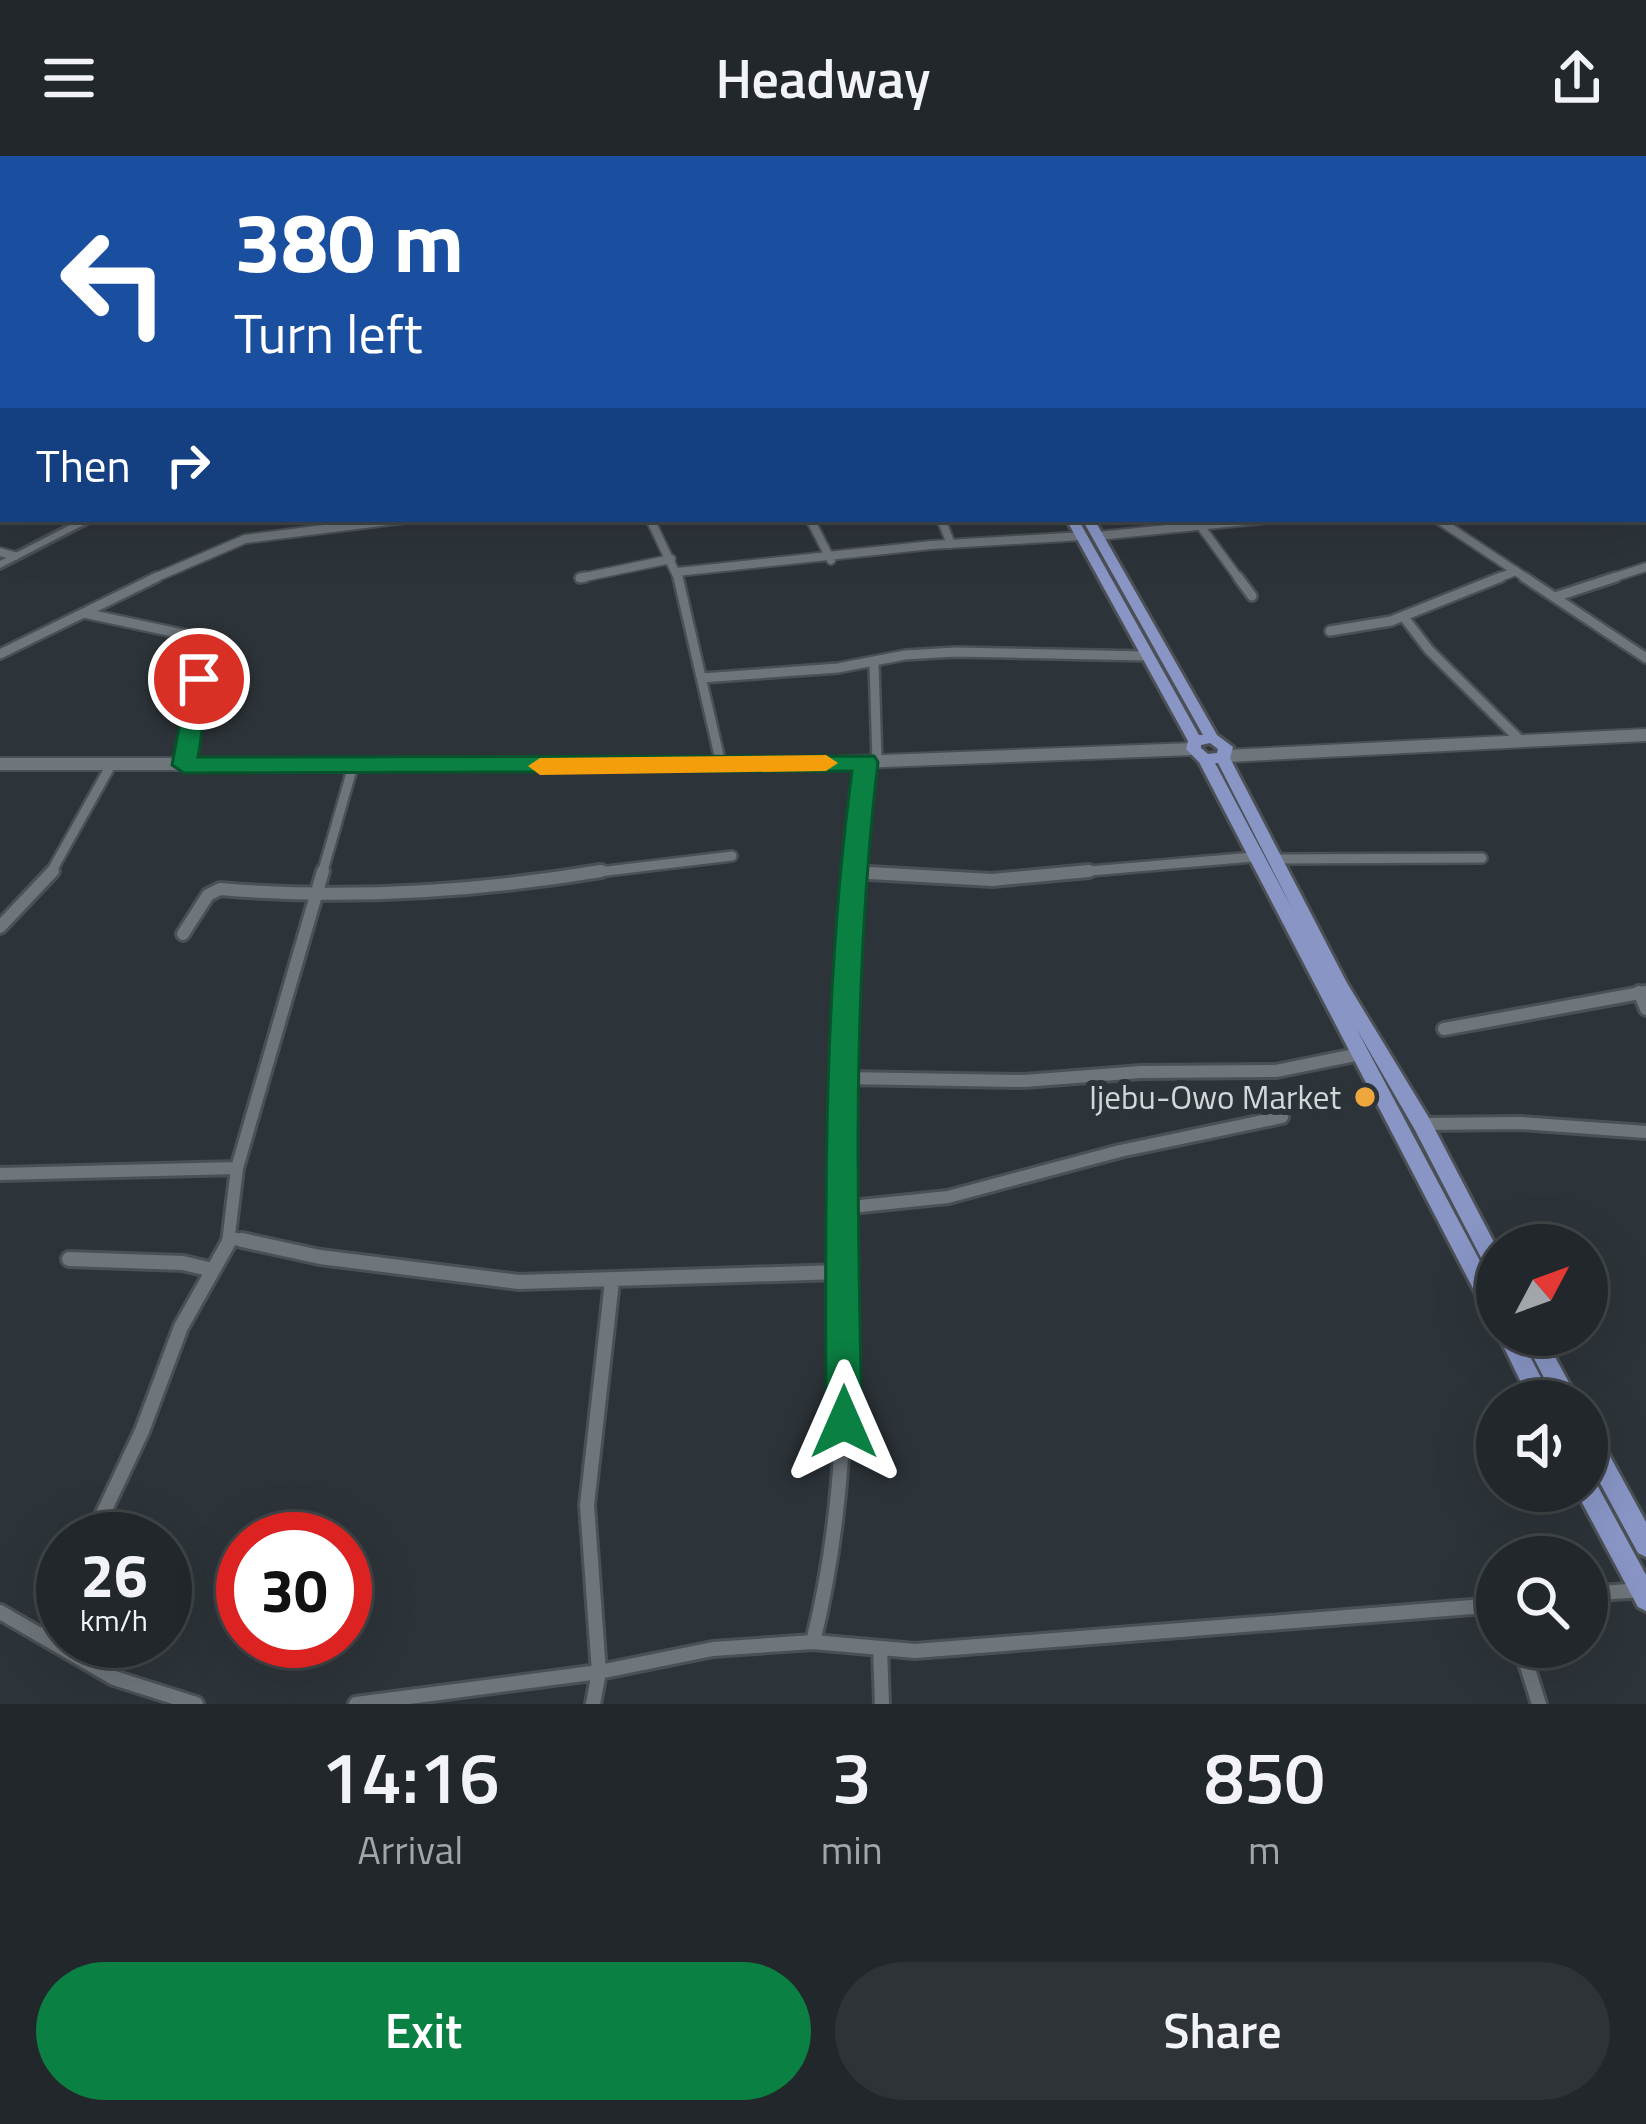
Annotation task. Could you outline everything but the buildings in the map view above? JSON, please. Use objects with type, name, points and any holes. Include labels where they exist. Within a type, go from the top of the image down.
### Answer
[{"type":"main road","points":[[0,565],[84,522]]},
{"type":"main road","points":[[1075,522],[1090,536],[1215,750],[1341,988],[1423,1124],[1476,1227]]},
{"type":"main road","points":[[1088,522],[1090,536],[1146,656],[1215,750],[1253,857],[1476,1274]]},
{"type":"main road","points":[[1608,1475],[1646,1545]]},
{"type":"main road","points":[[1599,1512],[1643,1594]]},
{"type":"street","points":[[0,654],[81,612],[245,539],[346,522]]},
{"type":"street","points":[[652,522],[677,572],[721,764]]},
{"type":"street","points":[[812,522],[831,560]]},
{"type":"street","points":[[942,522],[951,544]]},
{"type":"street","points":[[677,572],[1226,522]]},
{"type":"street","points":[[1442,522],[1646,658]]},
{"type":"street","points":[[1199,524],[1252,596]]},
{"type":"street","points":[[0,552],[15,556]]},
{"type":"street","points":[[580,578],[671,559]]},
{"type":"street","points":[[1555,597],[1646,567]]},
{"type":"street","points":[[1330,631],[1403,616],[1516,571]]},
{"type":"street","points":[[81,612],[215,641],[199,679],[184,765]]},
{"type":"street","points":[[1403,616],[1430,650],[1521,741]]},
{"type":"street","points":[[702,678],[956,652],[1146,656]]},
{"type":"street","points":[[813,1642],[832,1565],[842,1490],[846,1388],[841,1208],[852,872],[871,762],[874,663]]},
{"type":"street","points":[[0,764],[871,762],[1646,735]]},
{"type":"street","points":[[0,927],[54,871],[112,765]]},
{"type":"street","points":[[104,1512],[142,1431],[181,1327],[231,1238],[237,1168],[353,766]]},
{"type":"street","points":[[183,934],[214,891],[314,897],[499,888],[671,860],[732,856]]},
{"type":"street","points":[[852,872],[992,880],[1253,857]]},
{"type":"street","points":[[1275,859],[1482,858]]},
{"type":"street","points":[[1444,1029],[1491,1024],[1594,997],[1642,992],[1646,1009]]},
{"type":"street","points":[[845,1078],[1024,1081],[1141,1072],[1276,1071],[1360,1054]]},
{"type":"street","points":[[841,1208],[901,1208],[938,1202],[1126,1150],[1282,1117]]},
{"type":"street","points":[[1423,1124],[1497,1122],[1646,1132]]},
{"type":"street","points":[[0,1174],[237,1168]]},
{"type":"street","points":[[231,1238],[320,1257],[519,1282],[840,1272]]},
{"type":"street","points":[[69,1259],[183,1263],[213,1270]]},
{"type":"street","points":[[593,1704],[599,1672],[586,1505],[612,1281]]},
{"type":"street","points":[[1608,1594],[1643,1594]]},
{"type":"street","points":[[356,1704],[599,1672],[712,1649],[813,1642],[915,1651],[1476,1607]]},
{"type":"street","points":[[0,1612],[36,1629]]},
{"type":"street","points":[[880,1648],[883,1704]]},
{"type":"street","points":[[95,1668],[196,1704]]},
{"type":"street","points":[[1528,1668],[1539,1704]]},
{"type":"slow traffic","points":[[540,766],[826,763]]},
{"type":"place","name":"Ijebu-Owo Market","points":[[1365,1097]]},
{"type":"route","points":[[199,679],[184,765],[866,762],[852,872],[840,1126],[844,1422]]}]
